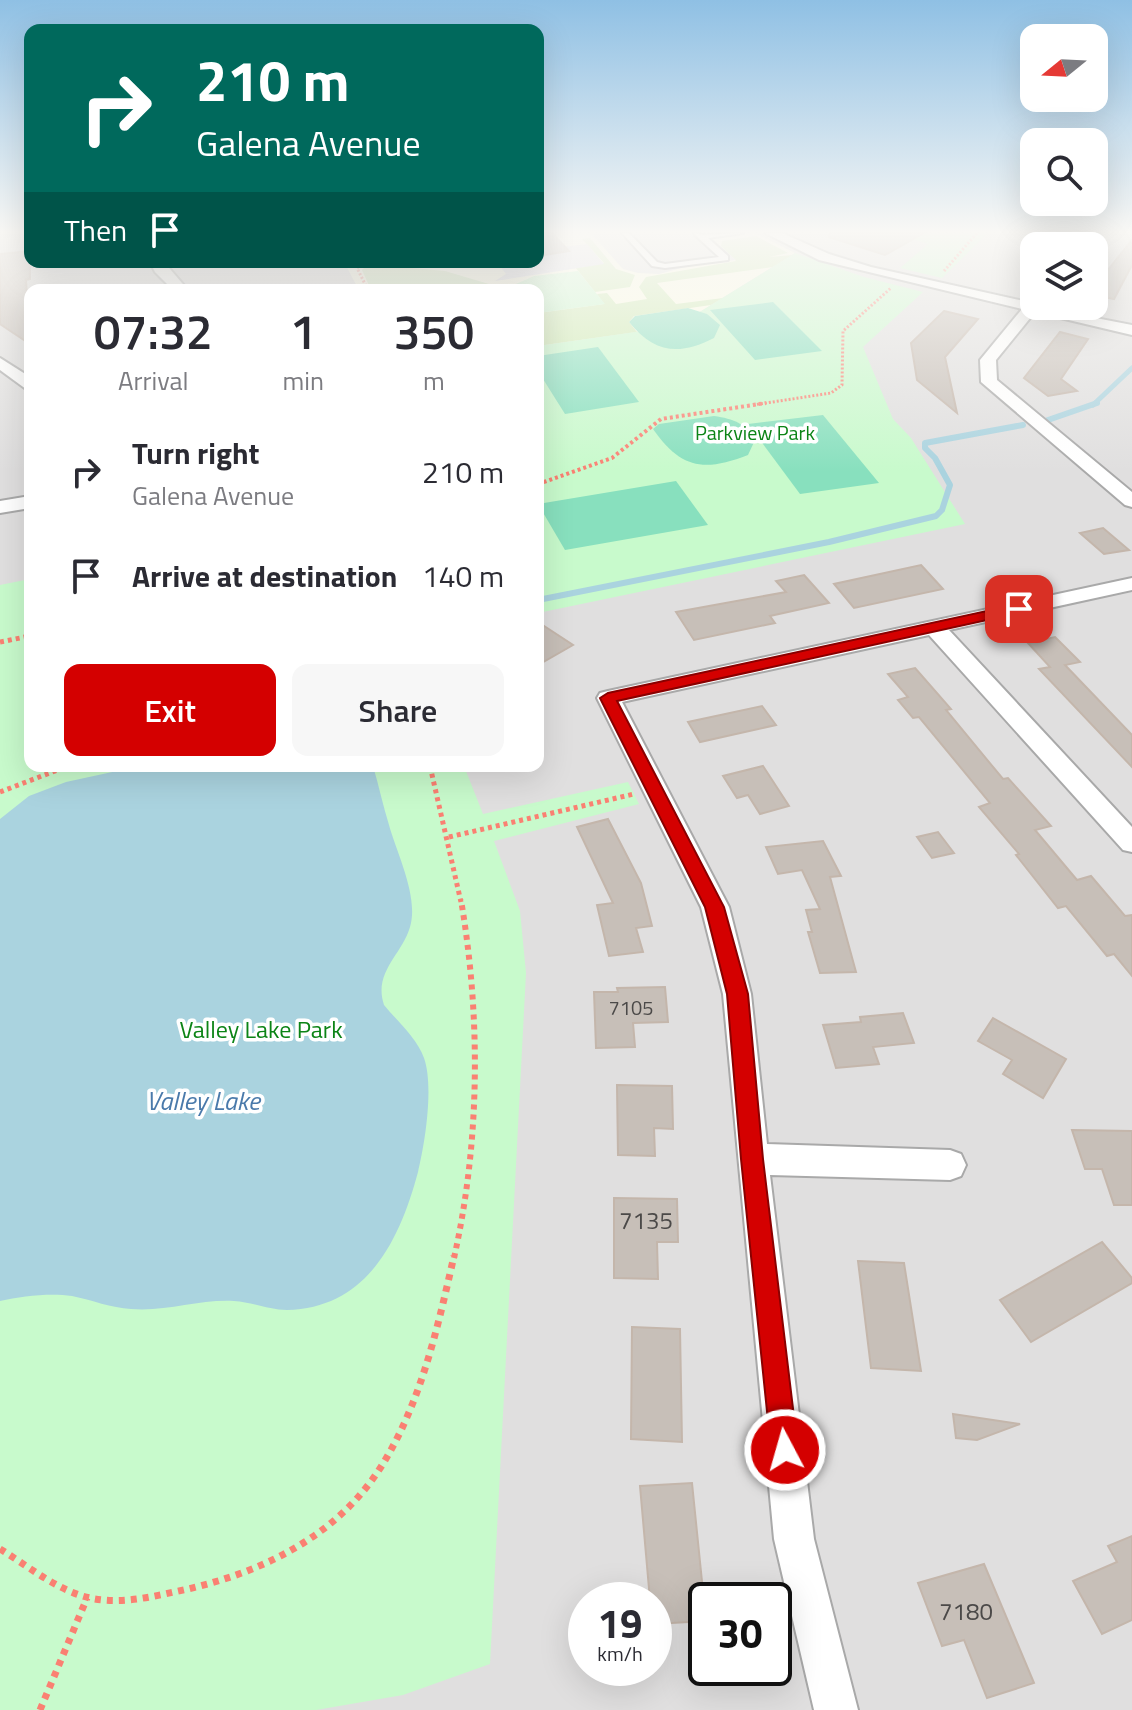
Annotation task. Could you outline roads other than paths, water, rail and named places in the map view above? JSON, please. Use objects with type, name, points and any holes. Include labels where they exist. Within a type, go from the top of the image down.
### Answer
[{"type":"street","points":[[1021,320],[988,360],[989,382],[1132,501]]},
{"type":"street","points":[[1091,320],[1132,330]]},
{"type":"street","points":[[0,363],[24,380]]},
{"type":"street","points":[[0,507],[24,503]]},
{"type":"street","points":[[836,1710],[794,1539],[737,994],[715,907],[608,698],[1132,584]]},
{"type":"street","points":[[934,627],[1132,843]]},
{"type":"street","points":[[752,1159],[950,1165]]},
{"type":"water","name":"Valley Lake","points":[[112,772],[375,772],[412,902],[410,927],[385,973],[382,993],[384,1005],[412,1037],[424,1058],[428,1084],[427,1115],[411,1197],[390,1245],[359,1283],[339,1297],[315,1306],[287,1310],[221,1301],[131,1309],[55,1295],[0,1301],[0,819],[29,796],[66,782]]},
{"type":"waterway","points":[[1094,404],[1132,368]]},
{"type":"waterway","points":[[1048,420],[1094,404]]},
{"type":"waterway","points":[[544,599],[829,542],[936,516],[942,510],[950,485],[935,458],[925,448],[925,443],[1023,425]]},
{"type":"park label","name":"Parkview Park","points":[[755,432]]},
{"type":"park label","name":"Valley Lake Park","points":[[261,1029]]}]
